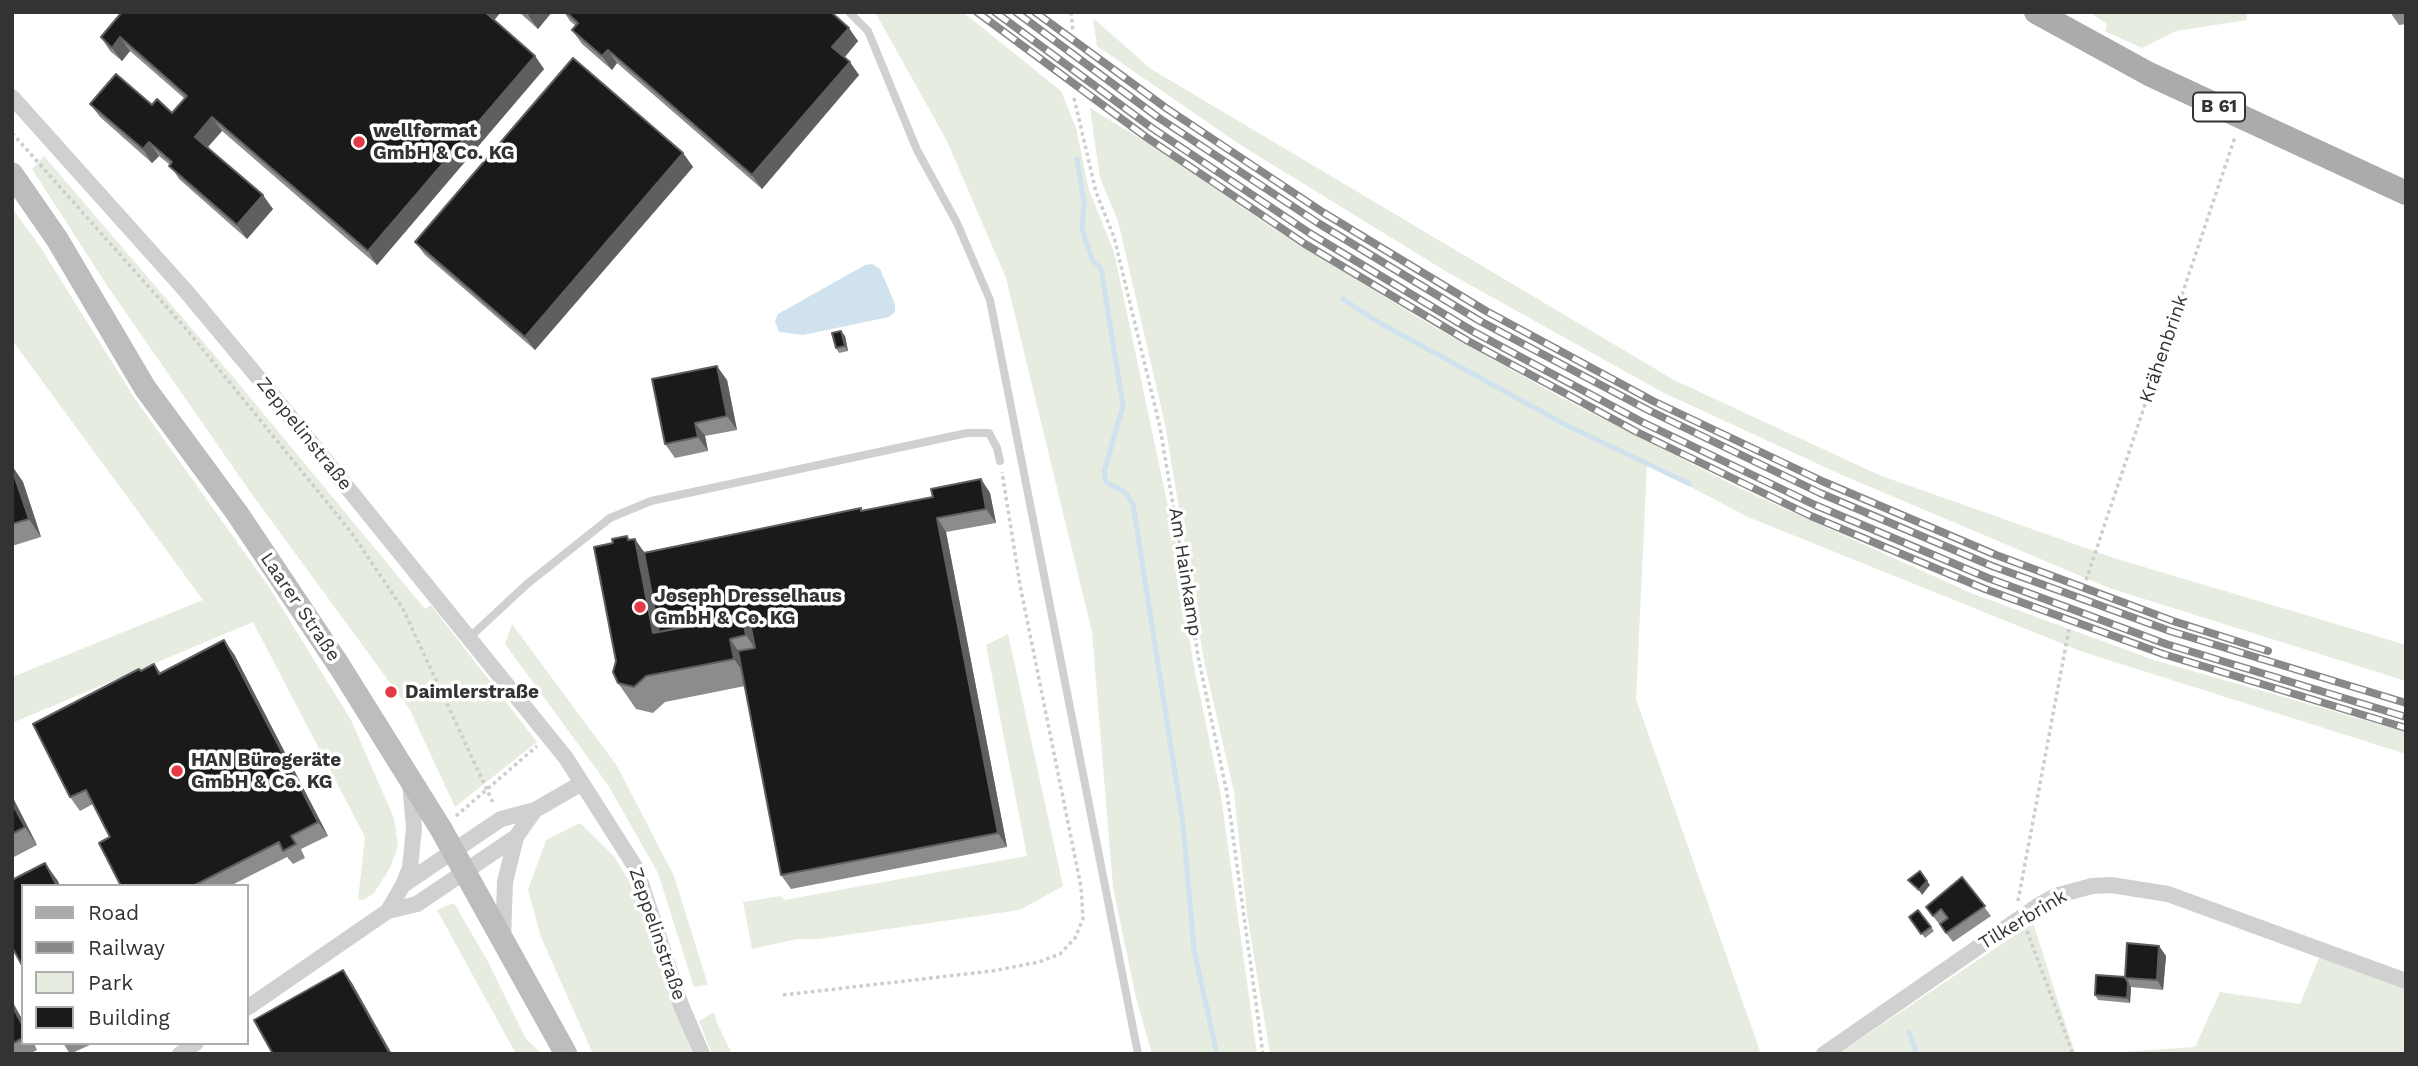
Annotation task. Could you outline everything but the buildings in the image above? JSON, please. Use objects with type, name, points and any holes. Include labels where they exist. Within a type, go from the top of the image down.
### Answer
[{"type":"main road","name":"B 61","points":[[2036,12],[2149,74],[2406,193]]},
{"type":"main road","name":"Laarer Straße","points":[[12,174],[57,239],[145,388],[237,513],[311,623],[441,829],[566,1054]]},
{"type":"street","name":"Zeppelinstraße","points":[[12,97],[185,290],[549,736],[636,868],[681,1005],[702,1054]]},
{"type":"street","points":[[388,911],[410,868],[414,828],[410,780]]},
{"type":"street","points":[[248,1007],[388,911],[417,904],[501,819],[535,810],[582,783]]},
{"type":"street","points":[[503,939],[505,882],[516,837],[535,810]]},
{"type":"street","points":[[403,885],[516,837]]},
{"type":"street","name":"Tilkerbrink","points":[[1824,1054],[2021,917],[2071,890],[2111,885],[2139,888],[2181,899],[2406,981]]},
{"type":"lane","points":[[849,12],[869,32],[916,150],[957,223],[990,300],[1138,1054]]},
{"type":"lane","points":[[470,637],[527,584],[610,518],[652,501],[967,433],[989,433],[1000,461]]},
{"type":"path","points":[[1071,12],[1073,32]]},
{"type":"path","name":"Am Hainkamp","points":[[1074,98],[1096,192],[1114,237],[1160,427],[1199,662],[1227,793],[1262,1054]]},
{"type":"path","name":"Krähenbrink","points":[[2086,580],[2243,118]]},
{"type":"path","points":[[12,133],[187,330],[351,533],[403,609],[487,790]]},
{"type":"path","points":[[783,995],[992,971],[1039,962],[1060,954],[1075,938],[1083,919],[1081,887],[1020,585],[1000,461]]},
{"type":"path","points":[[2069,629],[2018,903],[2073,1054]]},
{"type":"path","points":[[441,829],[549,736]]},
{"type":"green space","points":[[875,12],[963,12],[1061,91],[1076,128],[1089,190],[1114,252],[1176,544],[1193,662],[1221,796],[1257,1054],[1152,1054],[1136,998],[1113,887],[1092,632],[1006,278],[947,141]]},
{"type":"green space","points":[[2089,12],[2247,12],[2247,20],[2176,31],[2142,48],[2105,31],[2107,24]]},
{"type":"green space","points":[[1093,18],[1151,69],[1674,380],[1879,475],[2114,558],[2406,645],[2406,681],[2109,588],[1842,475],[1662,392],[1447,272],[1239,144],[1097,46]]},
{"type":"green space","points":[[1090,108],[1159,150],[1277,231],[1429,324],[1562,398],[1739,488],[1971,593],[2154,660],[2406,732],[2406,754],[2083,652],[1748,517],[1647,464],[1636,699],[1761,1054],[1270,1054],[1247,914],[1234,792],[1204,661],[1165,424],[1118,221],[1100,178]]},
{"type":"green space","points":[[44,156],[229,372],[425,609],[431,605],[537,742],[455,807],[410,710],[251,493],[108,287],[32,169]]},
{"type":"green space","points":[[12,208],[41,248],[135,399],[269,587],[351,720],[394,818],[398,846],[390,868],[374,893],[364,900],[358,899],[365,837],[253,622],[12,723],[12,677],[203,600],[12,340]]},
{"type":"green space","points":[[512,624],[617,766],[674,876],[708,985],[694,987],[658,873],[608,785],[505,644]]},
{"type":"green space","points":[[1008,634],[1063,886],[1020,910],[818,939],[797,939],[752,949],[743,902],[781,896],[784,900],[1027,856],[986,645]]},
{"type":"green space","points":[[580,823],[614,856],[639,898],[692,1054],[593,1054],[541,937],[528,890],[546,840]]},
{"type":"green space","points":[[454,903],[487,960],[526,1039],[542,1054],[516,1054],[437,910]]},
{"type":"green space","points":[[2033,923],[2075,1054],[1838,1054]]},
{"type":"green space","points":[[2321,953],[2406,986],[2406,1054],[2093,1054],[2195,1047],[2220,992],[2300,1004]]},
{"type":"green space","points":[[714,1012],[732,1054],[712,1054],[699,1021]]},
{"type":"water","points":[[872,264],[880,269],[895,304],[895,312],[889,317],[803,335],[779,332],[775,321],[778,314],[865,265]]},
{"type":"waterway","points":[[1077,159],[1084,202],[1082,229],[1092,260],[1101,268],[1123,406],[1104,472],[1106,482],[1125,492],[1133,504],[1183,824],[1194,950],[1217,1054]]},
{"type":"waterway","points":[[1343,299],[1373,319],[1566,425],[1690,484]]},
{"type":"waterway","points":[[1909,1032],[1917,1054]]},
{"type":"railway","points":[[977,12],[1146,137],[1305,244],[1468,341],[1637,432],[1811,516],[1985,589],[2163,654],[2406,728]]},
{"type":"railway","points":[[995,12],[1152,128],[1311,234],[1474,332],[1642,422],[1815,505],[1988,578],[2166,644],[2406,717]]},
{"type":"railway","points":[[1016,12],[1159,118],[1318,223],[1480,321],[1648,410],[1820,493],[1992,566],[2170,631],[2406,703]]},
{"type":"railway","points":[[1035,12],[1166,108],[1324,213],[1486,311],[1653,401],[1824,482],[1996,555],[2173,621],[2268,651]]},
{"type":"place","name":"wellformat GmbH & Co. KG","points":[[359,142]]},
{"type":"place","name":"Joseph Dresselhaus GmbH & Co. KG","points":[[640,607]]},
{"type":"place","name":"Daimlerstraße","points":[[391,692]]},
{"type":"place","name":"HAN Bürogeräte GmbH & Co. KG","points":[[177,771]]}]
